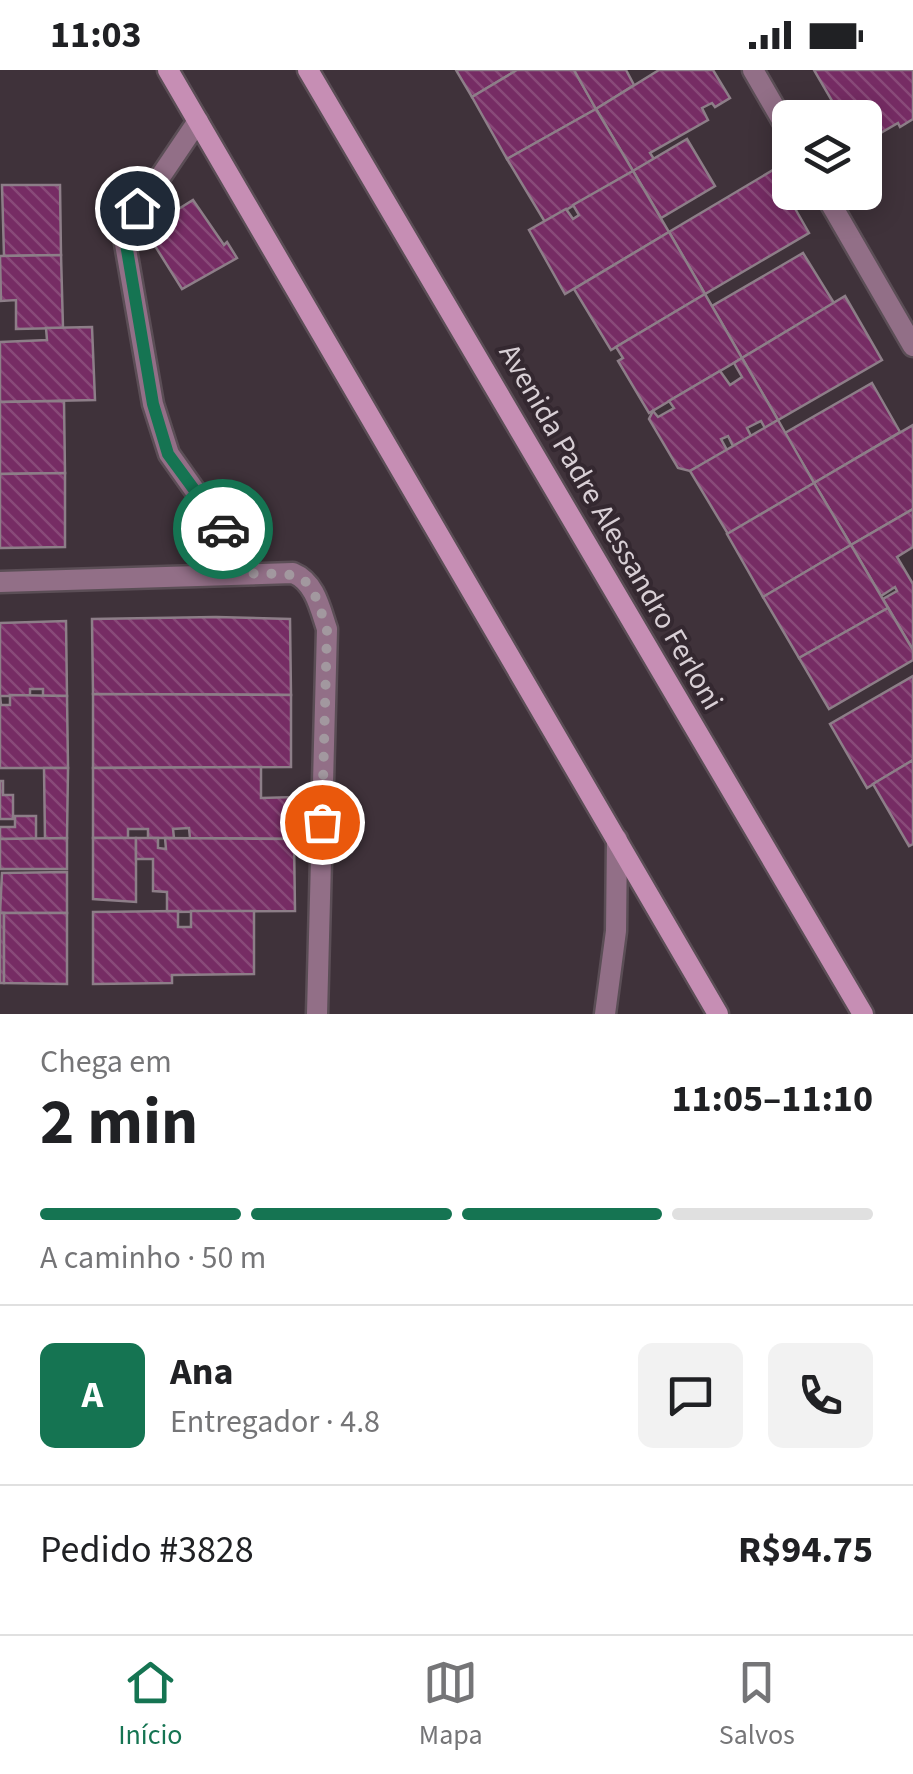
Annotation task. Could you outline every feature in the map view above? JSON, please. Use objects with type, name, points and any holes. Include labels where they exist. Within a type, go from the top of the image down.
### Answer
[{"type":"main road","points":[[168,70],[718,1014]]},
{"type":"main road","name":"Avenida Padre Alessandro Ferloni","points":[[308,70],[862,1014]]},
{"type":"street","points":[[753,70],[772,103]]},
{"type":"street","points":[[198,121],[124,232],[153,404],[168,454],[254,574]]},
{"type":"street","points":[[834,210],[913,346]]},
{"type":"street","points":[[0,582],[292,572],[304,578],[314,593],[327,630],[317,1014]]},
{"type":"street","points":[[605,1014],[616,931],[617,839]]},
{"type":"building","points":[[456,70],[517,70],[472,97]]},
{"type":"building","points":[[517,70],[574,70],[596,109],[507,159],[472,97]]},
{"type":"building","points":[[574,70],[626,70],[634,85],[596,109]]},
{"type":"building","points":[[659,70],[713,70],[730,98],[715,107],[712,103],[702,108],[708,120],[650,153],[654,159],[633,171],[596,109]]},
{"type":"building","points":[[814,70],[913,70],[913,119],[900,127],[898,123],[882,132],[882,100],[832,100]]},
{"type":"building","points":[[596,109],[633,171],[545,222],[507,159]]},
{"type":"building","points":[[687,139],[715,186],[661,218],[633,171]]},
{"type":"building","points":[[633,171],[669,232],[565,294],[529,230],[566,209],[573,219],[579,215],[573,205]]},
{"type":"building","points":[[772,171],[772,210],[796,210],[809,233],[705,294],[669,232]]},
{"type":"building","points":[[2,185],[60,185],[61,255],[4,256]]},
{"type":"building","points":[[193,200],[237,258],[182,289],[145,230]]},
{"type":"building","points":[[669,232],[705,294],[611,350],[574,289]]},
{"type":"building","points":[[803,253],[834,303],[742,358],[712,306]]},
{"type":"building","points":[[61,255],[63,328],[16,329],[16,300],[1,301],[0,256]]},
{"type":"building","points":[[705,294],[742,358],[649,413],[618,361],[623,358],[616,347]]},
{"type":"building","points":[[845,296],[882,360],[778,420],[742,358]]},
{"type":"building","points":[[92,327],[95,400],[0,402],[0,342],[47,340],[46,328]]},
{"type":"building","points":[[742,358],[778,420],[765,428],[761,421],[747,428],[751,436],[733,446],[728,436],[721,439],[727,450],[690,471],[678,468],[649,419],[653,411],[658,417],[674,408],[669,401],[720,371],[730,385],[742,377],[734,363]]},
{"type":"building","points":[[872,383],[900,432],[814,483],[785,433]]},
{"type":"building","points":[[64,401],[65,473],[0,474],[0,402]]},
{"type":"building","points":[[778,420],[814,483],[728,534],[690,471]]},
{"type":"building","points":[[913,425],[913,509],[851,545],[814,483]]},
{"type":"building","points":[[65,473],[65,547],[0,548],[0,474]]},
{"type":"building","points":[[814,483],[851,545],[763,597],[727,534]]},
{"type":"building","points":[[913,509],[913,547],[897,557],[913,584],[913,650],[883,599],[897,591],[895,587],[881,596],[851,545]]},
{"type":"building","points":[[851,545],[888,608],[799,658],[763,597]]},
{"type":"building","points":[[888,608],[913,650],[913,660],[829,709],[799,658]]},
{"type":"building","points":[[92,619],[290,619],[291,695],[93,694]]},
{"type":"building","points":[[66,621],[67,696],[43,696],[43,689],[30,689],[30,696],[0,696],[0,623]]},
{"type":"building","points":[[913,676],[913,760],[867,788],[830,724]]},
{"type":"building","points":[[93,694],[291,695],[291,767],[93,768]]},
{"type":"building","points":[[10,695],[67,696],[68,768],[0,768],[0,696],[1,705],[10,705]]},
{"type":"building","points":[[913,760],[913,844],[909,846],[873,784]]},
{"type":"building","points":[[261,767],[261,798],[296,797],[297,839],[190,838],[189,828],[173,829],[174,838],[148,838],[148,829],[128,829],[128,838],[93,838],[93,768]]},
{"type":"building","points":[[44,768],[68,768],[67,838],[45,839]]},
{"type":"building","points":[[0,781],[3,795],[13,795],[13,819],[0,819]]},
{"type":"building","points":[[15,816],[36,816],[36,839],[0,839],[0,827],[15,827]]},
{"type":"building","points":[[67,838],[67,869],[0,869],[0,839]]},
{"type":"building","points":[[93,838],[136,838],[136,902],[93,899]]},
{"type":"building","points":[[136,838],[158,838],[158,848],[166,849],[165,838],[294,839],[295,911],[167,912],[167,892],[153,891],[153,859],[136,859]]},
{"type":"building","points":[[67,872],[67,913],[0,913],[2,873]]},
{"type":"building","points":[[178,911],[178,927],[191,927],[191,911],[254,911],[254,974],[172,975],[172,983],[93,984],[93,912]]},
{"type":"building","points":[[0,913],[4,913],[4,983],[0,983]]},
{"type":"building","points":[[4,913],[67,913],[67,984],[4,983]]},
{"type":"way so far","points":[[223,529],[254,574],[292,572],[304,578],[314,593],[327,630],[322,822]]},
{"type":"route","points":[[137,208],[124,232],[153,404],[168,454],[223,529]]}]
